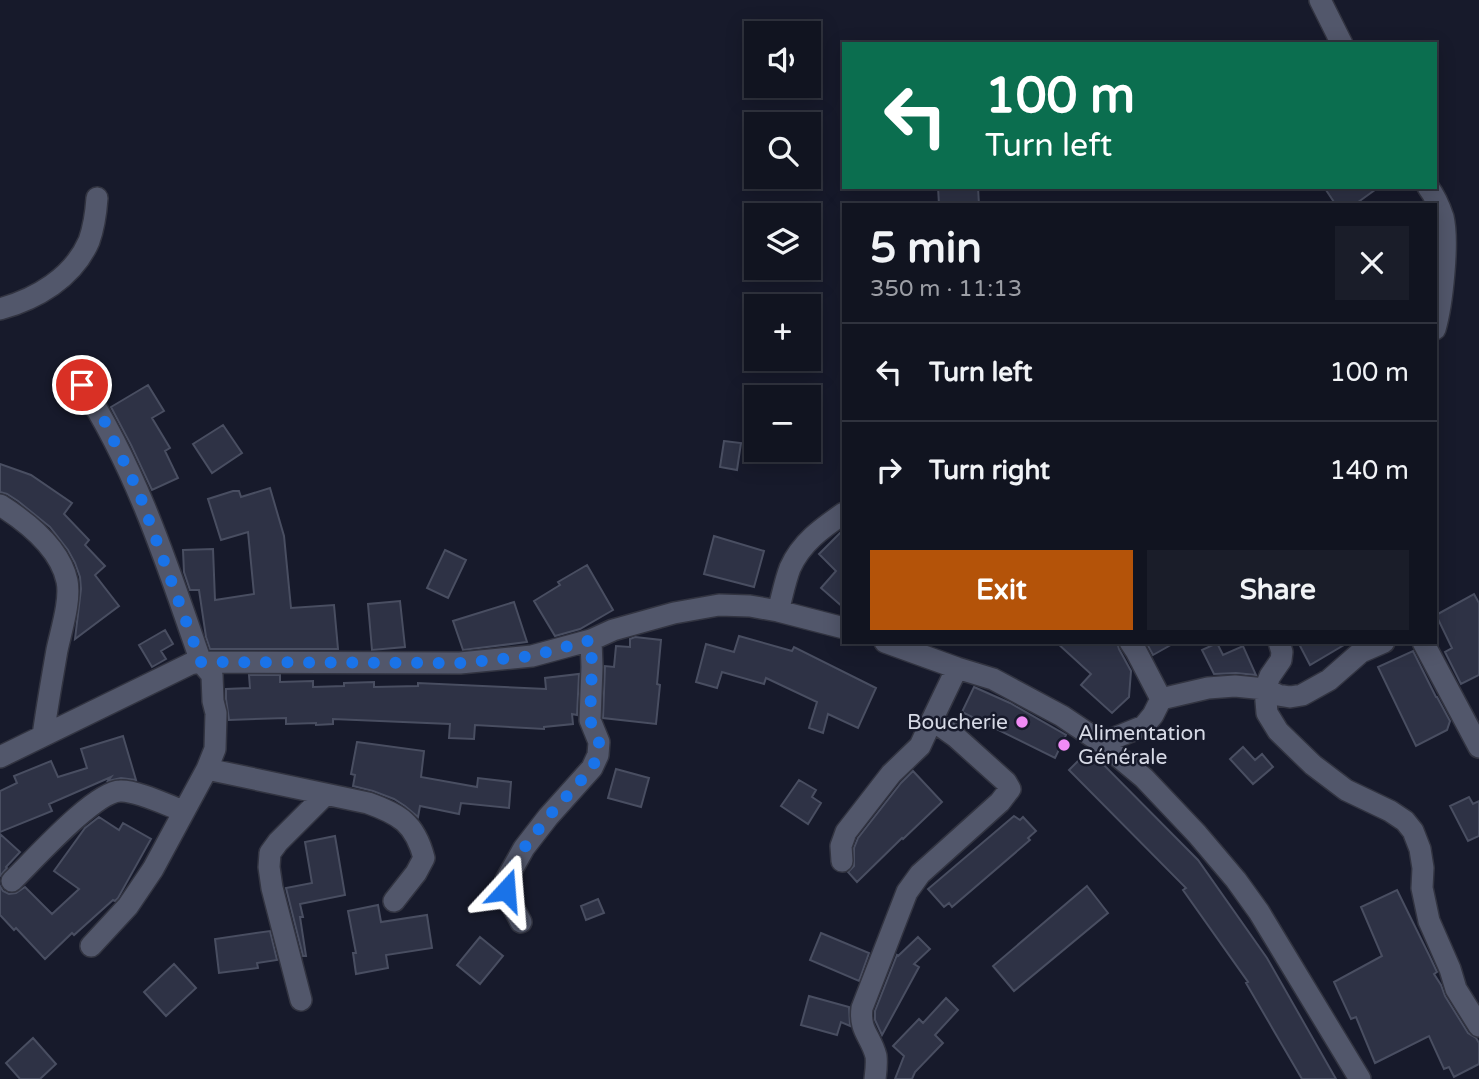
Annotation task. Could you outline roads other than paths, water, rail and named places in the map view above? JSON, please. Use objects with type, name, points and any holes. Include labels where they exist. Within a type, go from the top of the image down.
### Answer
[{"type":"street","points":[[1320,0],[1341,42]]},
{"type":"street","points":[[0,309],[39,295],[60,279],[88,242],[97,198]]},
{"type":"street","points":[[1437,205],[1443,217],[1446,244],[1437,319]]},
{"type":"street","points":[[82,385],[103,418],[139,493],[201,662],[212,674],[216,713],[215,749],[207,769],[153,869],[128,906],[91,946]]},
{"type":"street","points":[[0,505],[47,543],[68,584],[43,736]]},
{"type":"street","points":[[778,611],[790,569],[799,551],[811,537],[842,514]]},
{"type":"street","points":[[0,757],[179,669],[201,662],[460,663],[532,656],[674,613],[719,605],[750,606],[778,611],[842,627]]},
{"type":"street","points":[[521,922],[506,890],[506,880],[524,848],[592,768],[598,755],[599,742],[590,720],[591,640]]},
{"type":"street","points":[[891,644],[993,679],[1062,716],[1144,778],[1197,834],[1259,912],[1360,1079]]},
{"type":"street","points":[[1132,644],[1161,699]]},
{"type":"street","points":[[1280,644],[1281,660],[1265,689],[1267,713],[1279,731],[1313,765],[1346,790],[1390,811],[1405,821],[1413,831],[1420,849],[1422,888],[1429,920],[1456,989],[1479,1026]]},
{"type":"street","points":[[1161,699],[1208,688],[1235,686],[1265,689],[1290,697],[1302,695],[1329,680],[1361,652],[1379,644]]},
{"type":"street","points":[[1424,644],[1479,747]]},
{"type":"street","points":[[842,861],[841,846],[846,832],[891,774],[920,746],[957,668]]},
{"type":"street","points":[[1101,743],[1144,726],[1161,699]]},
{"type":"street","points":[[875,1079],[876,1058],[860,1019],[907,892],[920,874],[1000,802],[1010,789],[1006,782],[956,737],[932,720]]},
{"type":"street","points":[[207,769],[368,803],[393,812],[405,821],[416,836],[424,858],[394,901]]},
{"type":"street","points":[[12,881],[91,805],[118,790],[183,811]]},
{"type":"street","points":[[301,1000],[272,888],[270,853],[325,794]]},
{"type":"place","name":"Boucherie","points":[[1022,722]]},
{"type":"place","name":"Alimentation Générale","points":[[1064,745]]}]
